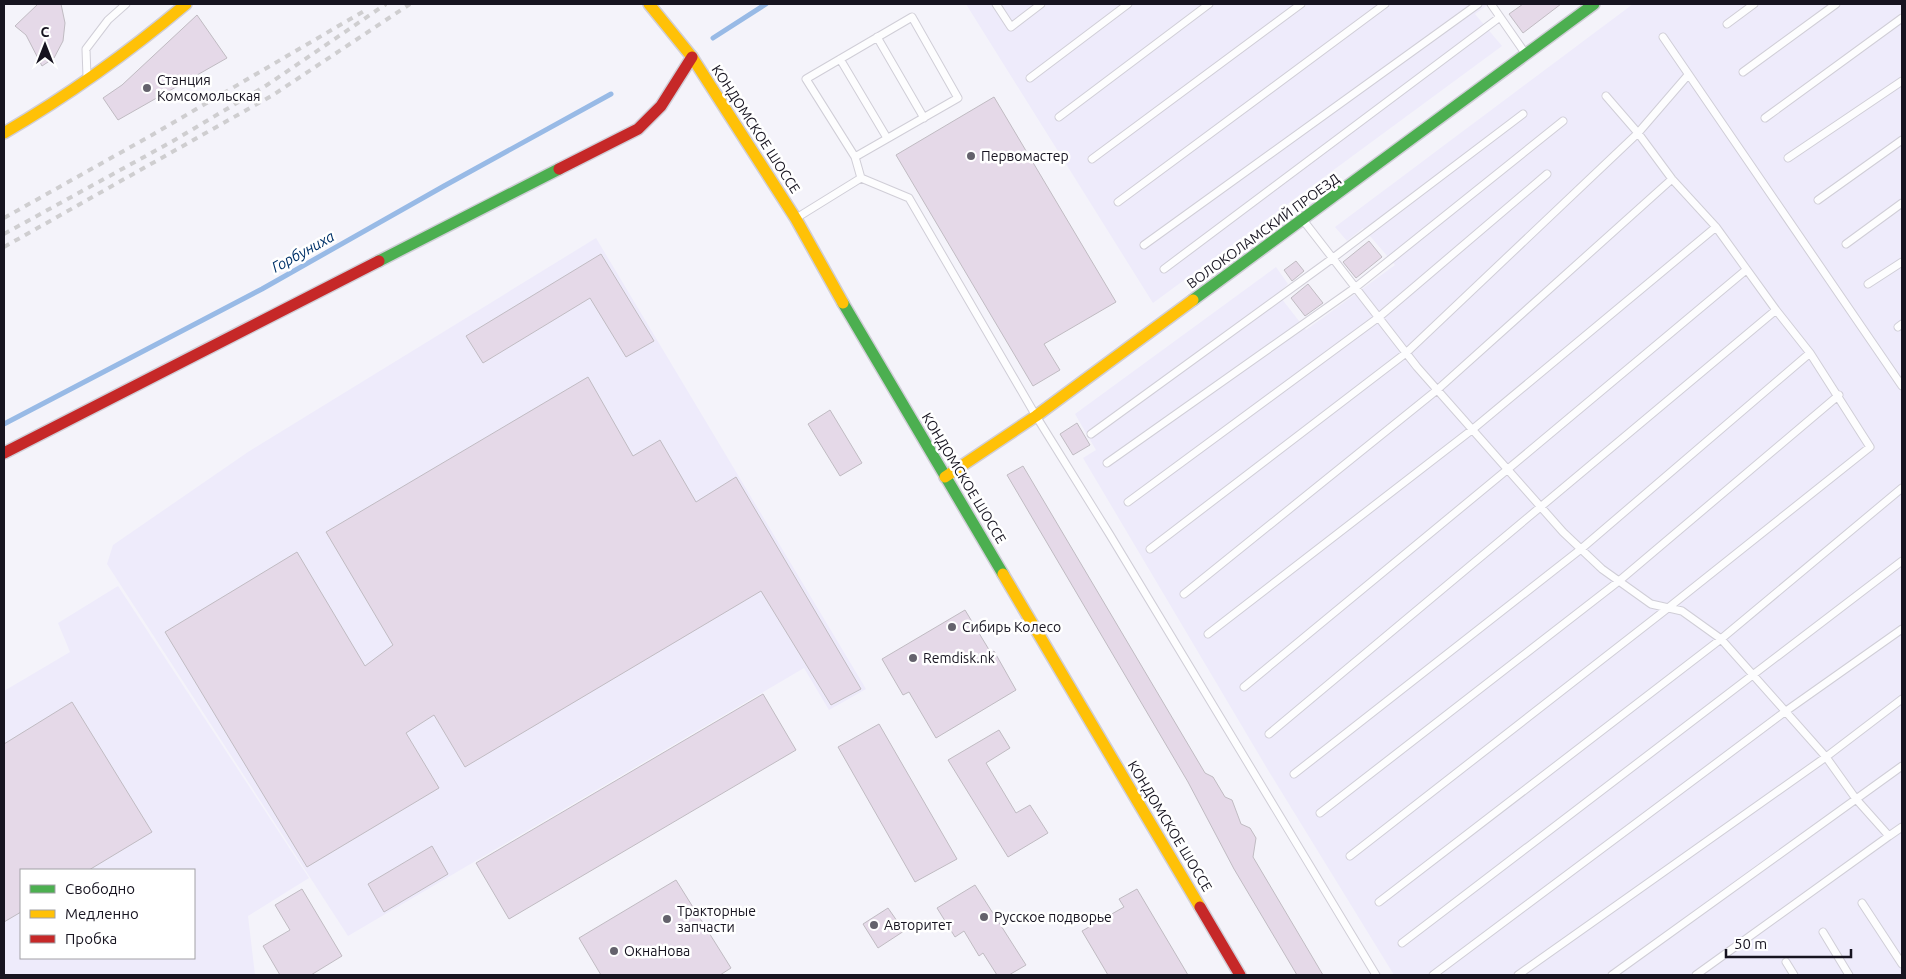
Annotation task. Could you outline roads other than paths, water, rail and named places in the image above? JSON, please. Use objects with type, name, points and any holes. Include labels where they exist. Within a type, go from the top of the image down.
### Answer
[{"type":"street","points":[[4,134],[46,110],[87,82],[145,39],[186,4]]},
{"type":"street","name":"КОНДОМСКОЕ ШОССЕ","points":[[649,4],[692,57],[796,219],[820,264],[1240,975]]},
{"type":"street","name":"ВОЛОКОЛАМСКИЙ ПРОЕЗД","points":[[946,477],[1036,416],[1594,4]]},
{"type":"street","points":[[4,453],[638,129],[661,106],[692,57]]},
{"type":"lane","points":[[87,82],[86,49],[108,20],[126,4]]},
{"type":"lane","points":[[996,4],[1011,27],[1041,4]]},
{"type":"lane","points":[[1030,78],[1128,4]]},
{"type":"lane","points":[[1060,117],[1209,4]]},
{"type":"lane","points":[[1092,159],[1300,4]]},
{"type":"lane","points":[[1118,202],[1385,4]]},
{"type":"lane","points":[[1144,245],[1478,4]]},
{"type":"lane","points":[[1491,4],[1525,54]]},
{"type":"lane","points":[[1726,24],[1754,4]]},
{"type":"lane","points":[[1743,72],[1836,4]]},
{"type":"lane","points":[[855,158],[958,98],[912,17],[806,79],[855,158],[861,178]]},
{"type":"lane","points":[[1164,268],[1500,17]]},
{"type":"lane","points":[[1765,118],[1902,18]]},
{"type":"lane","points":[[878,37],[924,118]]},
{"type":"lane","points":[[1663,38],[1902,386]]},
{"type":"lane","points":[[840,59],[887,138]]},
{"type":"lane","points":[[1150,549],[1406,353],[1638,133],[1688,75]]},
{"type":"lane","points":[[1788,158],[1902,81]]},
{"type":"lane","points":[[1350,856],[1668,608],[1870,447],[1810,353],[1746,270],[1716,227],[1672,179],[1638,133],[1606,96]]},
{"type":"lane","points":[[1091,434],[1334,258],[1522,114]]},
{"type":"lane","points":[[1107,462],[1356,287],[1563,121]]},
{"type":"lane","points":[[1818,200],[1902,140]]},
{"type":"lane","points":[[1128,502],[1379,317],[1547,174]]},
{"type":"lane","points":[[796,219],[861,178]]},
{"type":"lane","points":[[861,178],[909,198],[1036,416],[1376,975]]},
{"type":"lane","points":[[1184,594],[1437,390],[1672,179]]},
{"type":"lane","points":[[1846,244],[1902,203]]},
{"type":"lane","points":[[1303,220],[1406,353],[1563,532],[1602,569],[1651,604],[1682,611],[1721,640],[1826,757],[1856,799],[1889,836]]},
{"type":"lane","points":[[1208,634],[1473,429],[1716,227]]},
{"type":"lane","points":[[1868,284],[1902,262]]},
{"type":"lane","points":[[1244,688],[1746,270]]},
{"type":"lane","points":[[1269,734],[1776,310]]},
{"type":"lane","points":[[1294,774],[1581,549],[1810,353]]},
{"type":"lane","points":[[1320,813],[1619,581],[1838,395]]},
{"type":"lane","points":[[1379,902],[1721,640],[1902,488]]},
{"type":"lane","points":[[1402,942],[1902,561]]},
{"type":"lane","points":[[1433,975],[1786,712],[1902,629]]},
{"type":"lane","points":[[1518,975],[1826,757],[1902,699]]},
{"type":"lane","points":[[1612,975],[1902,766]]},
{"type":"lane","points":[[1696,975],[1902,827]]},
{"type":"lane","points":[[1862,903],[1902,964]]},
{"type":"lane","points":[[1823,932],[1849,975]]},
{"type":"lane","points":[[1786,962],[1794,975]]},
{"type":"waterway","name":"Горбуниха","points":[[713,38],[766,4]]},
{"type":"waterway","name":"Горбуниха","points":[[4,424],[262,289],[611,94]]},
{"type":"railway","points":[[4,234],[173,141],[267,85],[386,4]]},
{"type":"railway","points":[[4,247],[273,95],[410,4]]},
{"type":"railway","points":[[4,218],[152,135],[364,11]]},
{"type":"place","name":"Станция Комсомольская","points":[[147,88]]},
{"type":"place","name":"Первомастер","points":[[971,156]]},
{"type":"place","name":"Сибирь Колесо","points":[[952,627]]},
{"type":"place","name":"Remdisk.nk","points":[[913,658]]},
{"type":"place","name":"Русское подворье","points":[[984,917]]},
{"type":"place","name":"Тракторные запчасти","points":[[667,919]]},
{"type":"place","name":"Авторитет","points":[[874,925]]},
{"type":"place","name":"ОкнаНова","points":[[614,951]]}]
